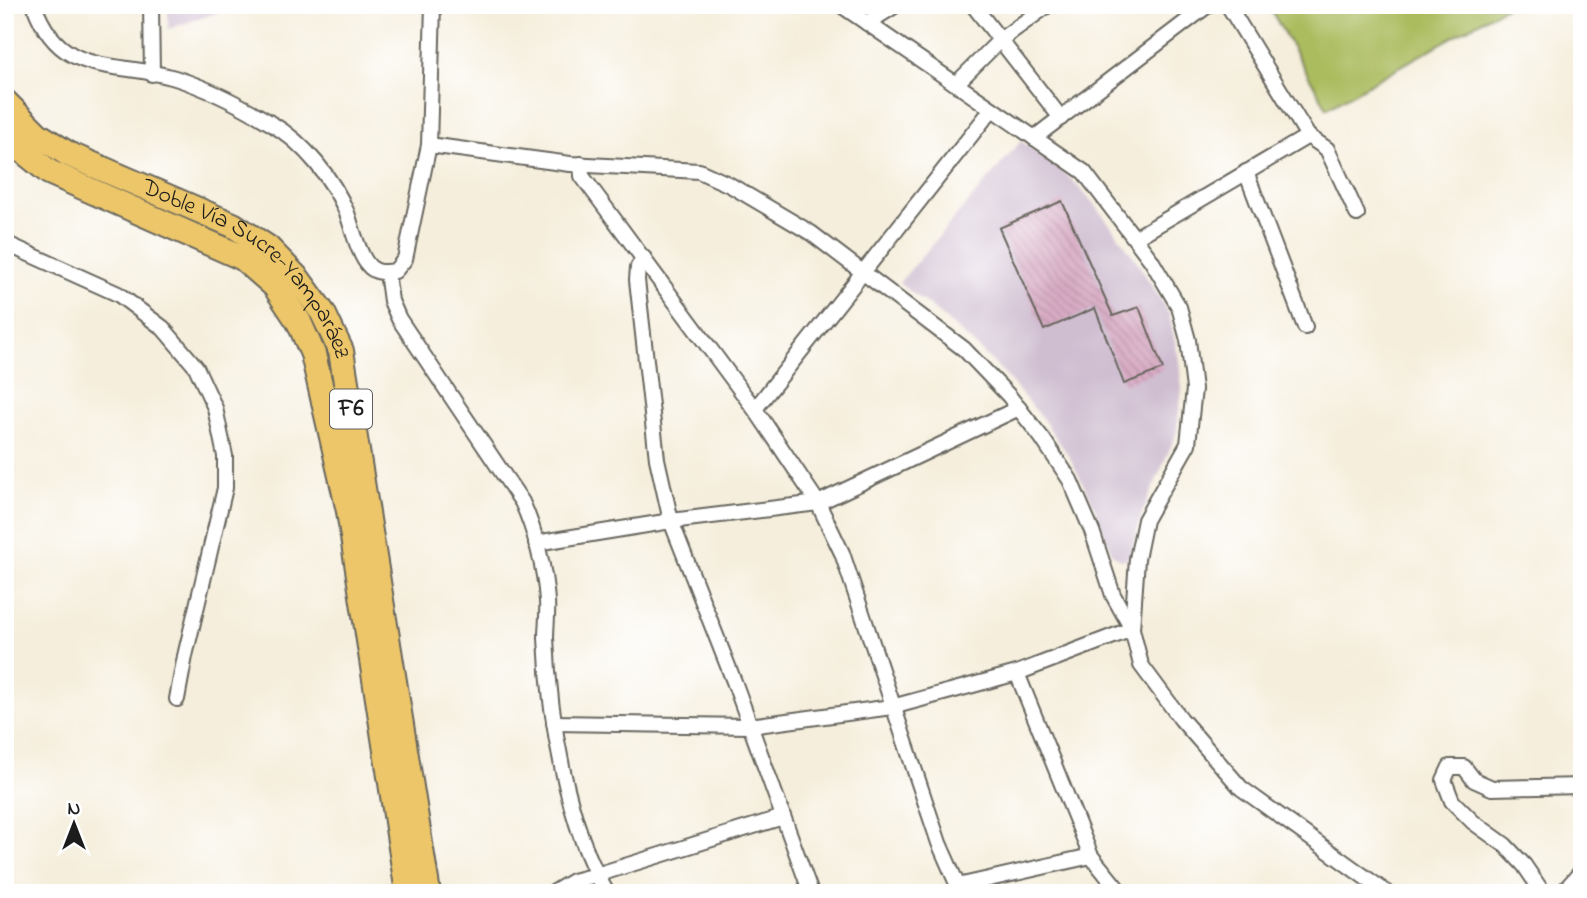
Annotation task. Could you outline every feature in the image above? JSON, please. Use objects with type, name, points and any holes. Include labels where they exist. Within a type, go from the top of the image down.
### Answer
[{"type":"highway","name":"Doble Vía Sucre-Yamparáez","points":[[5,102],[37,134],[68,154],[233,225],[268,248],[298,279],[323,313],[341,351],[428,893]]},
{"type":"highway","name":"Doble Vía Sucre-Yamparáez","points":[[5,136],[50,172],[243,258],[275,286],[299,322],[313,354],[349,511],[408,893]]},
{"type":"street","points":[[34,5],[41,27],[69,55],[107,67],[174,78],[234,101],[279,128],[323,169],[345,209],[364,258],[370,267],[381,273],[395,271],[405,258],[429,145],[433,5]]},
{"type":"street","points":[[151,5],[152,74]]},
{"type":"street","points":[[841,5],[1084,172],[1135,238],[1179,307],[1188,340],[1194,389],[1188,444],[1145,520],[1137,559],[1132,629]]},
{"type":"street","points":[[867,23],[896,5]]},
{"type":"street","points":[[973,5],[1061,118]]},
{"type":"street","points":[[956,84],[1000,40],[1048,5]]},
{"type":"street","points":[[1034,138],[1208,5]]},
{"type":"street","points":[[1228,5],[1308,136],[1327,149],[1357,214]]},
{"type":"street","points":[[755,409],[992,109]]},
{"type":"street","points":[[1135,238],[1308,136]]},
{"type":"street","points":[[429,145],[581,164],[699,171],[730,185],[811,233],[964,349],[1019,408],[1070,480],[1092,531],[1114,595],[1132,629],[1141,665],[1181,719],[1241,788],[1387,893]]},
{"type":"street","points":[[581,164],[582,176],[755,409],[818,503],[842,553],[939,843],[959,889],[1091,856]]},
{"type":"street","points":[[1246,172],[1305,327]]},
{"type":"street","points":[[5,243],[118,294],[163,328],[196,367],[215,408],[225,456],[225,488],[184,656],[177,699]]},
{"type":"street","points":[[644,258],[638,267],[637,280],[657,459],[671,521],[811,893]]},
{"type":"street","points":[[387,272],[391,301],[399,319],[522,502],[530,520],[547,600],[546,638],[554,723],[575,821],[596,875],[607,893]]},
{"type":"street","points":[[536,543],[671,521],[818,503],[1019,408]]},
{"type":"street","points":[[554,723],[749,726],[892,707],[1017,673],[1132,629]]},
{"type":"street","points":[[1017,673],[1091,856],[1121,893]]},
{"type":"street","points":[[1543,893],[1524,865],[1505,845],[1473,822],[1452,801],[1444,780],[1450,767],[1464,767],[1474,780],[1492,788],[1582,786]]},
{"type":"street","points":[[553,893],[573,880],[783,817]]},
{"type":"street","points":[[1562,893],[1582,871]]},
{"type":"shaded area","points":[[168,5],[240,5],[168,29]]},
{"type":"shaded area","points":[[1021,141],[1068,176],[1096,206],[1136,260],[1169,314],[1182,389],[1176,435],[1142,513],[1130,557],[1121,560],[1112,554],[1093,503],[1069,456],[1042,418],[1001,370],[975,345],[899,283]]},
{"type":"green space","points":[[1268,5],[1509,5],[1327,108]]},
{"type":"building","points":[[1062,201],[1113,316],[1139,307],[1163,369],[1124,384],[1095,308],[1044,330],[999,228]]}]
